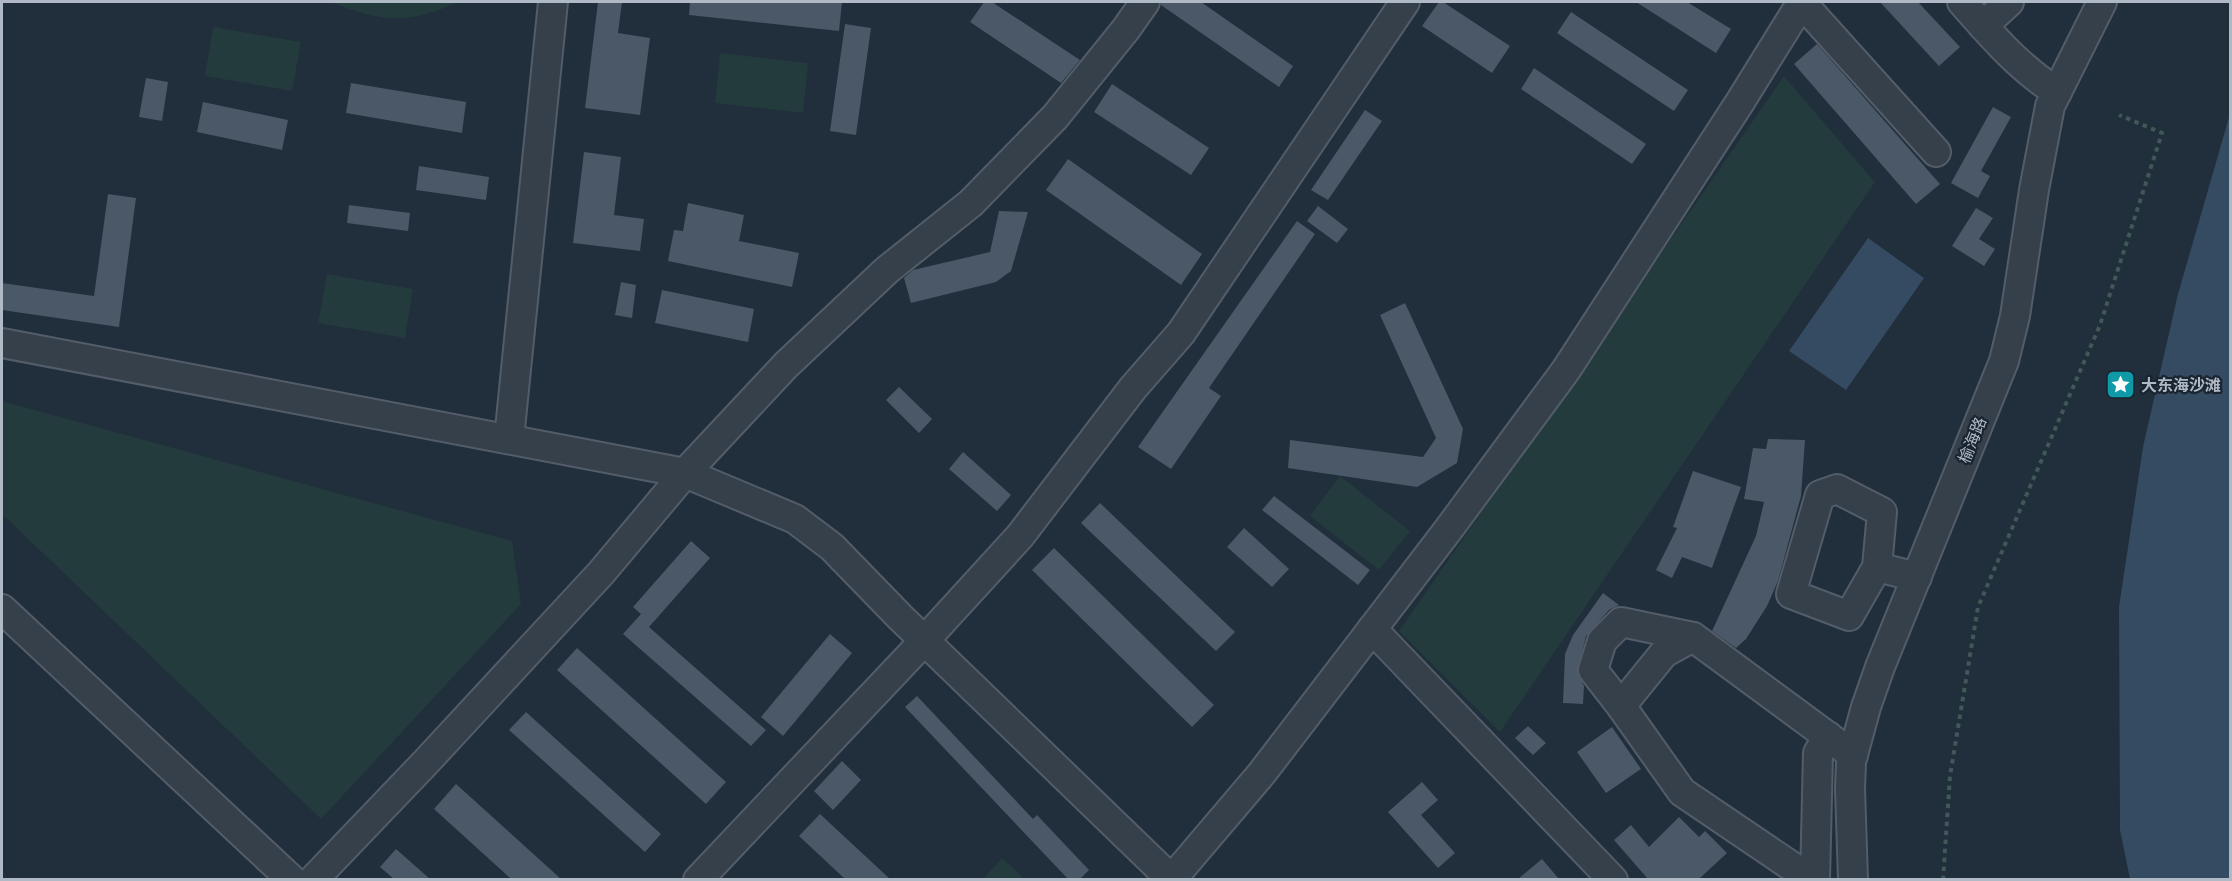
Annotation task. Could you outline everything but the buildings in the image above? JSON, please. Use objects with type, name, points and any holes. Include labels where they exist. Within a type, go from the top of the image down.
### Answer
[{"type":"street","points":[[509,440],[553,2]]},
{"type":"street","points":[[313,879],[426,762],[601,573],[685,473],[786,365],[887,270],[971,203],[1055,117],[1145,2]]},
{"type":"street","points":[[698,879],[924,641],[1020,536],[1133,388],[1180,333],[1405,2]]},
{"type":"street","points":[[2,343],[685,473],[795,519],[832,547],[924,641],[1171,879],[1262,773],[1566,370],[1740,102],[1801,2],[1936,152]]},
{"type":"street","points":[[1962,2],[2010,56],[2057,92]]},
{"type":"street","points":[[1983,27],[2009,2]]},
{"type":"street","name":"榆海路","points":[[1853,879],[1850,789],[1853,755],[1866,707],[1880,667],[2004,361],[2015,316],[2034,190],[2050,106],[2102,2]]},
{"type":"street","points":[[1877,567],[1917,577]]},
{"type":"street","points":[[2,609],[292,879]]},
{"type":"street","points":[[1813,879],[1682,792],[1593,670],[1602,641],[1622,622],[1693,637],[1853,755]]},
{"type":"street","points":[[1372,629],[1613,879]]},
{"type":"street","points":[[1621,706],[1664,653],[1693,637]]},
{"type":"street","points":[[1813,879],[1818,753],[1828,736]]},
{"type":"path","points":[[1943,879],[1950,776],[1978,607],[2100,325],[2162,134],[2119,115]]},
{"type":"green space","points":[[331,2],[458,2],[424,15],[394,18],[365,14]]},
{"type":"green space","points":[[213,27],[301,42],[292,91],[205,76]]},
{"type":"green space","points":[[720,53],[808,63],[803,113],[715,103]]},
{"type":"green space","points":[[1784,76],[1875,182],[1500,732],[1399,631]]},
{"type":"green space","points":[[327,274],[413,289],[405,338],[318,323]]},
{"type":"green space","points":[[2,401],[512,541],[521,604],[321,819],[2,514]]},
{"type":"green space","points":[[1340,476],[1410,531],[1379,570],[1310,516]]},
{"type":"green space","points":[[1002,858],[1025,879],[983,879]]},
{"type":"water","points":[[2230,114],[2230,879],[2130,879],[2120,830],[2119,607],[2143,447],[2178,294]]},
{"type":"water","points":[[1868,238],[1924,278],[1846,390],[1789,351]]},
{"type":"place","name":"大东海沙滩","points":[[2120,385]]}]
